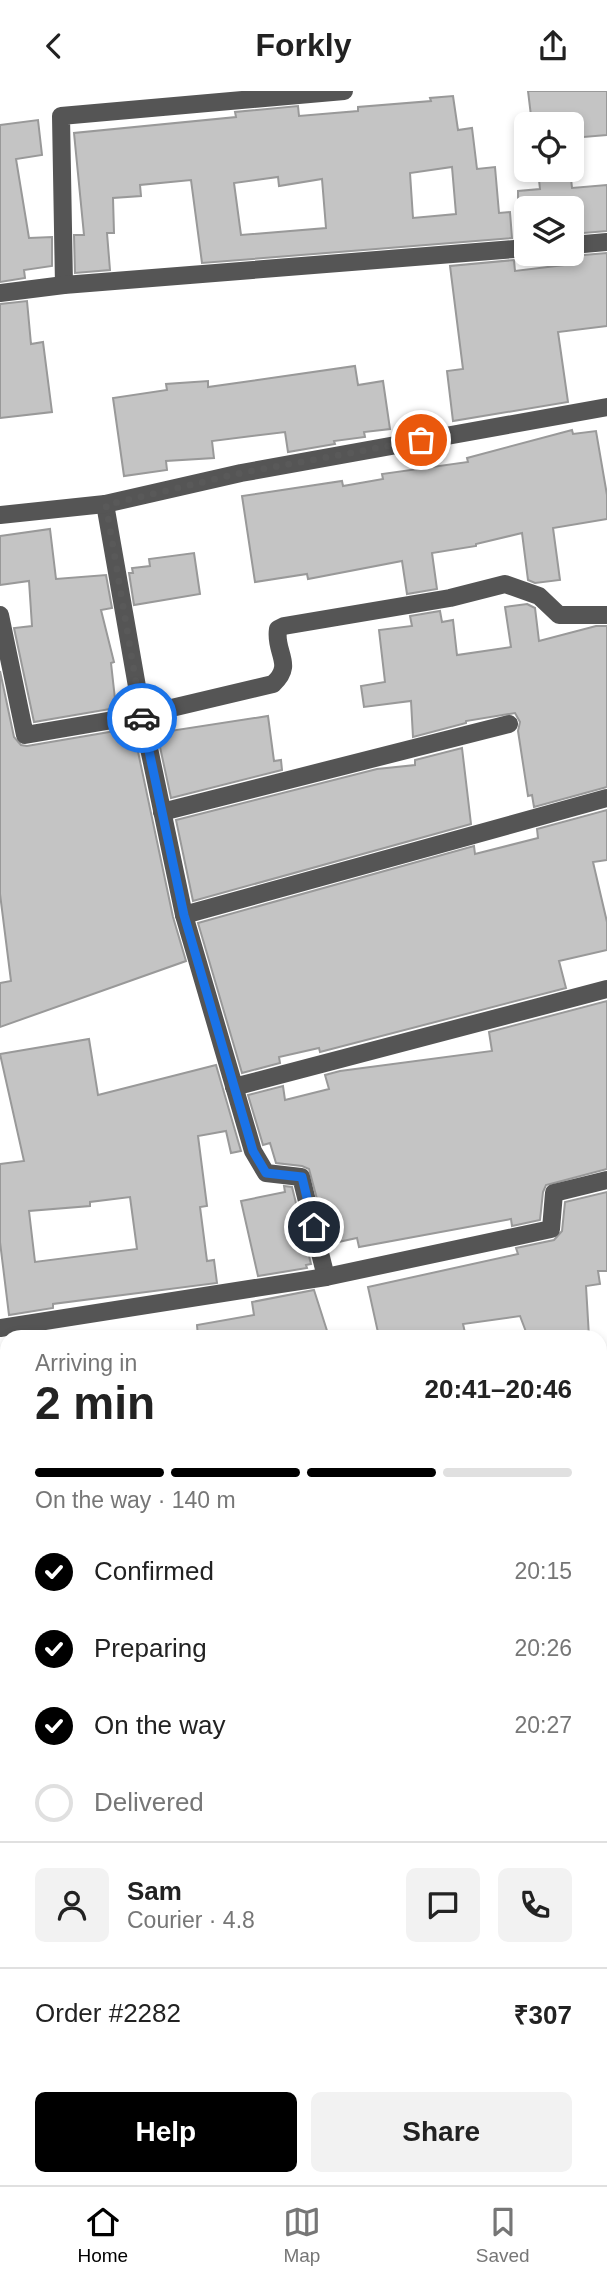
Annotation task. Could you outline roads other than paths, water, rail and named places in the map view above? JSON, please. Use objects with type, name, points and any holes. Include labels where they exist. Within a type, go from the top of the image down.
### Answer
[{"type":"street","points":[[64,285],[61,116],[344,91]]},
{"type":"street","points":[[584,243],[607,242]]},
{"type":"street","points":[[0,293],[64,285],[514,249]]},
{"type":"street","points":[[0,515],[106,505],[241,473],[607,407]]},
{"type":"street","points":[[106,505],[142,715],[184,915],[253,1151],[266,1173],[302,1177],[326,1277]]},
{"type":"street","points":[[0,615],[26,735],[142,715],[272,684],[281,677],[284,666],[277,636],[278,629],[284,626],[450,598],[505,585],[540,596],[559,615],[607,615]]},
{"type":"street","points":[[162,812],[509,724]]},
{"type":"street","points":[[184,915],[607,798]]},
{"type":"street","points":[[234,1087],[607,989]]},
{"type":"street","points":[[0,1328],[326,1277],[551,1229],[554,1193],[607,1180]]}]
